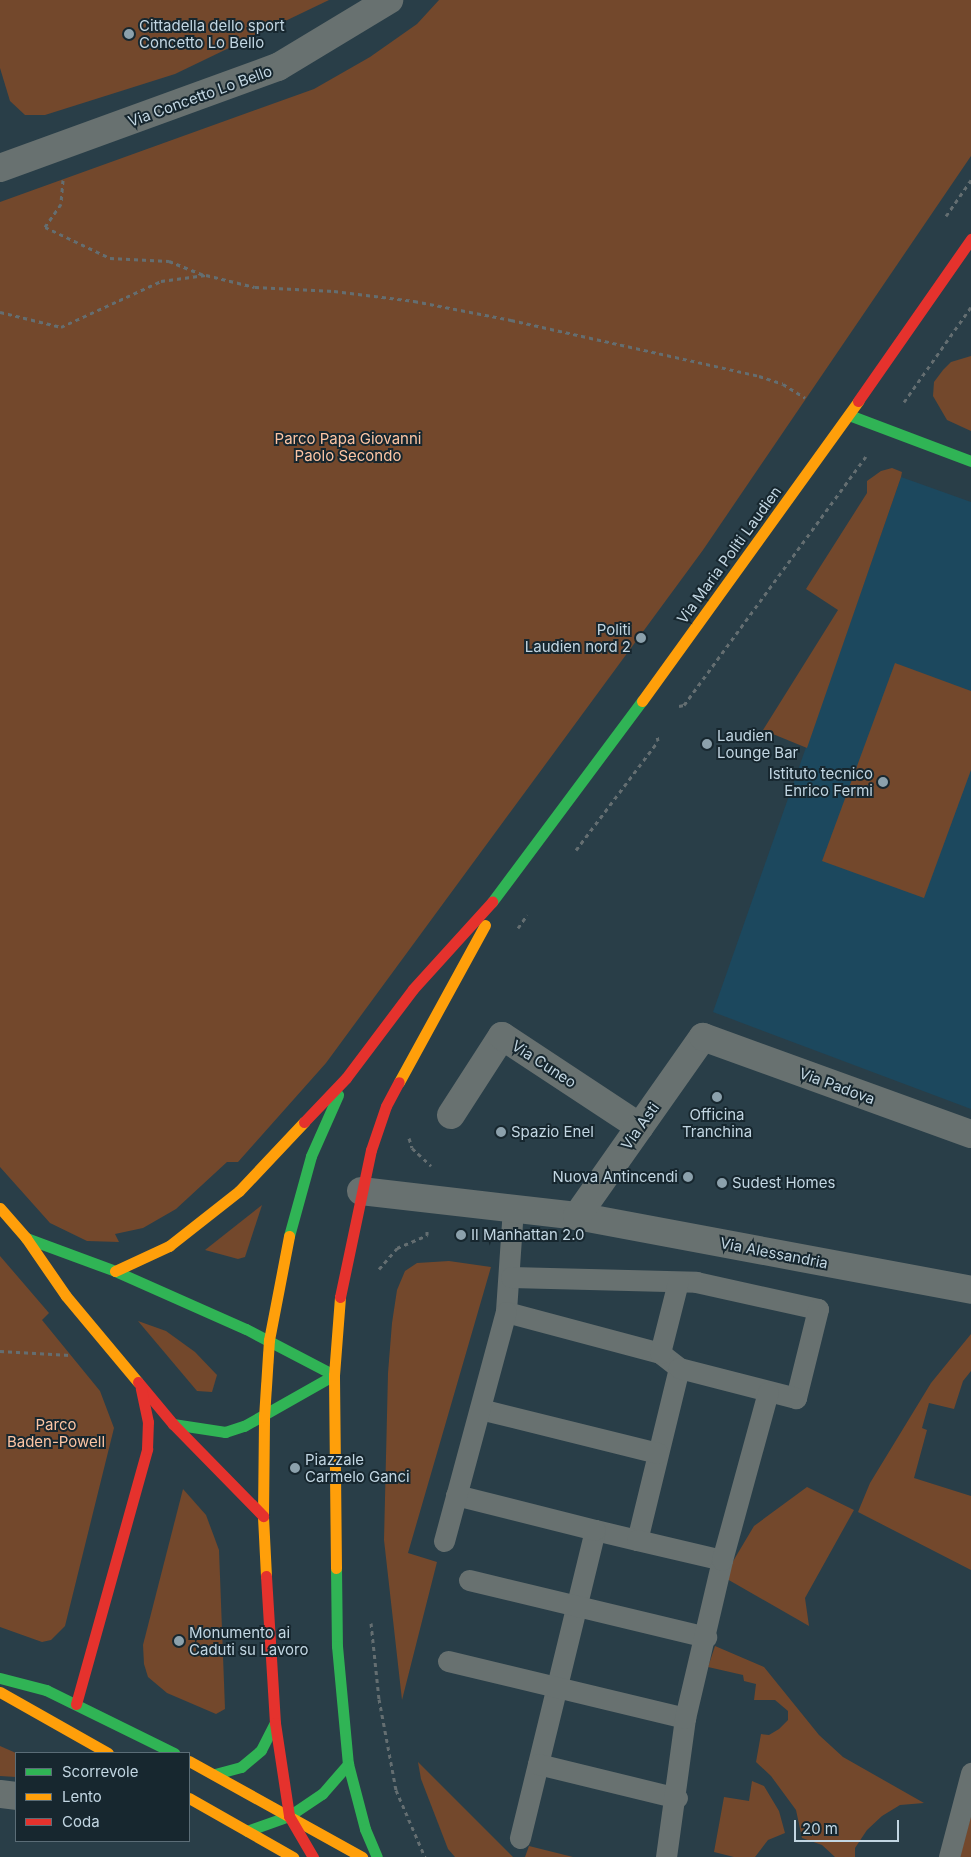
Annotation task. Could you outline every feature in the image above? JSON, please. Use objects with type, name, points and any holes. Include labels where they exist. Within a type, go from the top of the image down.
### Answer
[{"type":"street","name":"Via Concetto Lo Bello","points":[[0,168],[278,67],[389,0]]},
{"type":"street","name":"Via Maria Politi Laudien","points":[[507,886],[849,415],[971,239]]},
{"type":"street","points":[[956,260],[966,271]]},
{"type":"street","points":[[849,415],[971,462]]},
{"type":"street","points":[[115,1272],[169,1246],[239,1190],[346,1078],[413,989],[507,886]]},
{"type":"street","points":[[377,1857],[365,1829],[348,1764],[337,1646],[334,1375],[341,1282],[361,1191],[386,1106],[507,886]]},
{"type":"street","name":"Via Cuneo","points":[[451,1115],[502,1036],[640,1127]]},
{"type":"street","name":"Via Asti","points":[[577,1216],[703,1037]]},
{"type":"street","name":"Via Padova","points":[[703,1037],[971,1134]]},
{"type":"street","points":[[314,1857],[289,1816],[275,1723],[263,1516],[264,1417],[269,1340],[278,1284],[299,1194],[311,1156],[346,1078]]},
{"type":"street","name":"Via Alessandria","points":[[361,1191],[577,1216],[971,1290]]},
{"type":"street","points":[[0,1208],[26,1238],[66,1296],[173,1424],[263,1516]]},
{"type":"street","points":[[26,1238],[115,1272],[269,1340],[334,1375]]},
{"type":"street","points":[[173,1424],[225,1432],[264,1417],[334,1375]]},
{"type":"street","points":[[76,1704],[147,1449],[148,1422],[141,1386]]},
{"type":"street","points":[[0,1678],[46,1690],[172,1752]]},
{"type":"street","points":[[0,1692],[106,1752]]},
{"type":"street","points":[[215,1774],[241,1767],[261,1750],[275,1723]]},
{"type":"street","points":[[190,1761],[362,1857]]},
{"type":"street","points":[[247,1831],[289,1816],[322,1794],[348,1764]]},
{"type":"street","points":[[0,1794],[15,1796]]},
{"type":"street","points":[[190,1799],[292,1857]]},
{"type":"lane","points":[[444,1541],[506,1312],[511,1277],[513,1208]]},
{"type":"lane","points":[[506,1312],[660,1354],[679,1368],[796,1398],[818,1309],[696,1282],[511,1277]]},
{"type":"lane","points":[[660,1354],[678,1282]]},
{"type":"lane","points":[[637,1540],[679,1368]]},
{"type":"lane","points":[[666,1857],[677,1798],[685,1718],[706,1638],[722,1560],[768,1392]]},
{"type":"lane","points":[[480,1409],[658,1453]]},
{"type":"lane","points":[[456,1495],[722,1560]]},
{"type":"lane","points":[[520,1838],[595,1530]]},
{"type":"lane","points":[[469,1580],[706,1638]]},
{"type":"lane","points":[[448,1661],[685,1718]]},
{"type":"lane","points":[[538,1764],[677,1798]]},
{"type":"lane","points":[[949,1857],[971,1773]]},
{"type":"path","points":[[60,147],[64,179],[61,204],[45,227],[110,258],[169,261],[206,275],[255,287],[334,291],[414,301],[511,320],[758,376],[784,384],[805,398]]},
{"type":"path","points":[[0,312],[61,326],[161,280],[206,275]]},
{"type":"path","points":[[0,1351],[70,1355]]},
{"type":"shaded area","name":"Istituto tecnico Enrico Fermi","points":[[901,477],[971,502],[971,1109],[713,1012]]},
{"type":"green space","name":"Cittadella dello sport Concetto Lo Bello","points":[[0,0],[329,0],[175,74],[45,115],[25,115],[10,101],[0,68]]},
{"type":"green space","name":"Parco Papa Giovanni Paolo Secondo","points":[[439,0],[971,0],[971,156],[703,550],[326,1063],[238,1162],[227,1162],[176,1209],[143,1228],[115,1234],[119,1242],[87,1241],[50,1223],[0,1167],[0,202],[314,89],[370,57],[417,24]]},
{"type":"green space","points":[[971,356],[971,431],[947,420],[933,396],[934,382],[943,370],[951,362]]},
{"type":"green space","points":[[892,468],[902,472],[901,477],[807,748],[763,730],[838,610],[806,589],[867,493],[867,481],[881,471]]},
{"type":"green space","points":[[895,663],[971,691],[971,770],[924,898],[822,861]]},
{"type":"green space","points":[[262,1205],[245,1257],[238,1259],[205,1250]]},
{"type":"green space","name":"Parco Baden-Powell","points":[[0,1256],[49,1313],[42,1320],[100,1391],[114,1428],[65,1626],[51,1640],[42,1642],[0,1627]]},
{"type":"green space","points":[[449,1261],[491,1267],[408,1553],[437,1562],[402,1700],[384,1540],[388,1373],[392,1323],[397,1290],[405,1271],[417,1263]]},
{"type":"green space","points":[[138,1321],[166,1331],[195,1352],[217,1375],[212,1392],[197,1391]]},
{"type":"green space","points":[[971,1334],[971,1371],[963,1381],[954,1409],[929,1403],[922,1428],[927,1430],[914,1478],[971,1496],[971,1570],[858,1512],[870,1483],[931,1383]]},
{"type":"green space","points":[[807,1487],[854,1510],[805,1598],[809,1626],[727,1579],[729,1568],[754,1526]]},
{"type":"green space","points":[[183,1489],[206,1515],[219,1550],[225,1709],[216,1714],[167,1693],[148,1677],[144,1664],[143,1645]]},
{"type":"green space","points":[[715,1646],[764,1667],[819,1735],[843,1757],[924,1803],[900,1805],[882,1816],[867,1830],[855,1848],[855,1857],[835,1857],[822,1845],[802,1838],[796,1810],[771,1776],[756,1762],[761,1734],[769,1735],[779,1729],[788,1720],[788,1711],[775,1700],[754,1700],[756,1684],[744,1681],[743,1675],[708,1667]]},
{"type":"green space","points":[[0,1746],[15,1753],[15,1777],[0,1776]]},
{"type":"green space","points":[[418,1762],[513,1857],[455,1857],[448,1849],[421,1779]]},
{"type":"green space","points":[[752,1781],[764,1786],[779,1811],[785,1833],[768,1840],[755,1857],[734,1857],[714,1852],[724,1797],[749,1801]]},
{"type":"green space","points":[[971,1815],[971,1857],[960,1857]]},
{"type":"green space","points":[[529,1846],[573,1857],[525,1857]]},
{"type":"traffic: fast","points":[[849,415],[971,461]]},
{"type":"traffic: fast","points":[[492,902],[642,701]]},
{"type":"traffic: fast","points":[[289,1236],[311,1156],[338,1095]]},
{"type":"traffic: fast","points":[[26,1238],[115,1271],[246,1329],[334,1375]]},
{"type":"traffic: fast","points":[[173,1424],[225,1432],[244,1426],[334,1375]]},
{"type":"traffic: fast","points":[[336,1568],[337,1646],[348,1764],[365,1829],[377,1857]]},
{"type":"traffic: fast","points":[[0,1678],[46,1690],[172,1752]]},
{"type":"traffic: fast","points":[[215,1774],[241,1767],[261,1750],[275,1723]]},
{"type":"traffic: fast","points":[[247,1831],[289,1816],[322,1794],[348,1764]]},
{"type":"traffic: slow","points":[[642,701],[858,401]]},
{"type":"traffic: slow","points":[[399,1082],[485,925]]},
{"type":"traffic: slow","points":[[115,1271],[169,1246],[239,1191],[304,1122]]},
{"type":"traffic: slow","points":[[0,1208],[26,1238],[66,1296],[138,1382]]},
{"type":"traffic: slow","points":[[266,1576],[263,1516],[264,1417],[269,1340],[289,1236]]},
{"type":"traffic: slow","points":[[336,1568],[334,1375],[340,1297]]},
{"type":"traffic: slow","points":[[0,1692],[106,1752]]},
{"type":"traffic: slow","points":[[190,1762],[362,1857]]},
{"type":"traffic: slow","points":[[190,1799],[293,1857]]},
{"type":"traffic: jam","points":[[858,401],[971,239]]},
{"type":"traffic: jam","points":[[304,1122],[346,1078],[413,989],[492,902]]},
{"type":"traffic: jam","points":[[340,1297],[371,1150],[386,1106],[399,1082]]},
{"type":"traffic: jam","points":[[138,1382],[173,1424],[263,1516]]},
{"type":"traffic: jam","points":[[76,1704],[147,1449],[148,1422],[141,1388]]},
{"type":"traffic: jam","points":[[266,1576],[275,1723],[289,1816],[313,1857]]},
{"type":"place","name":"Cittadella dello sport Concetto Lo Bello","points":[[129,34]]},
{"type":"place","name":"Politi Laudien nord 2","points":[[641,638]]},
{"type":"place","name":"Laudien Lounge Bar","points":[[707,744]]},
{"type":"place","name":"Istituto tecnico Enrico Fermi","points":[[883,782]]},
{"type":"place","name":"Officina Tranchina","points":[[717,1097]]},
{"type":"place","name":"Spazio Enel","points":[[501,1132]]},
{"type":"place","name":"Nuova Antincendi","points":[[688,1177]]},
{"type":"place","name":"Sudest Homes","points":[[722,1183]]},
{"type":"place","name":"Il Manhattan 2.0","points":[[461,1235]]},
{"type":"place","name":"Piazzale Carmelo Ganci","points":[[295,1468]]},
{"type":"place","name":"Monumento ai Caduti su Lavoro","points":[[179,1641]]}]
